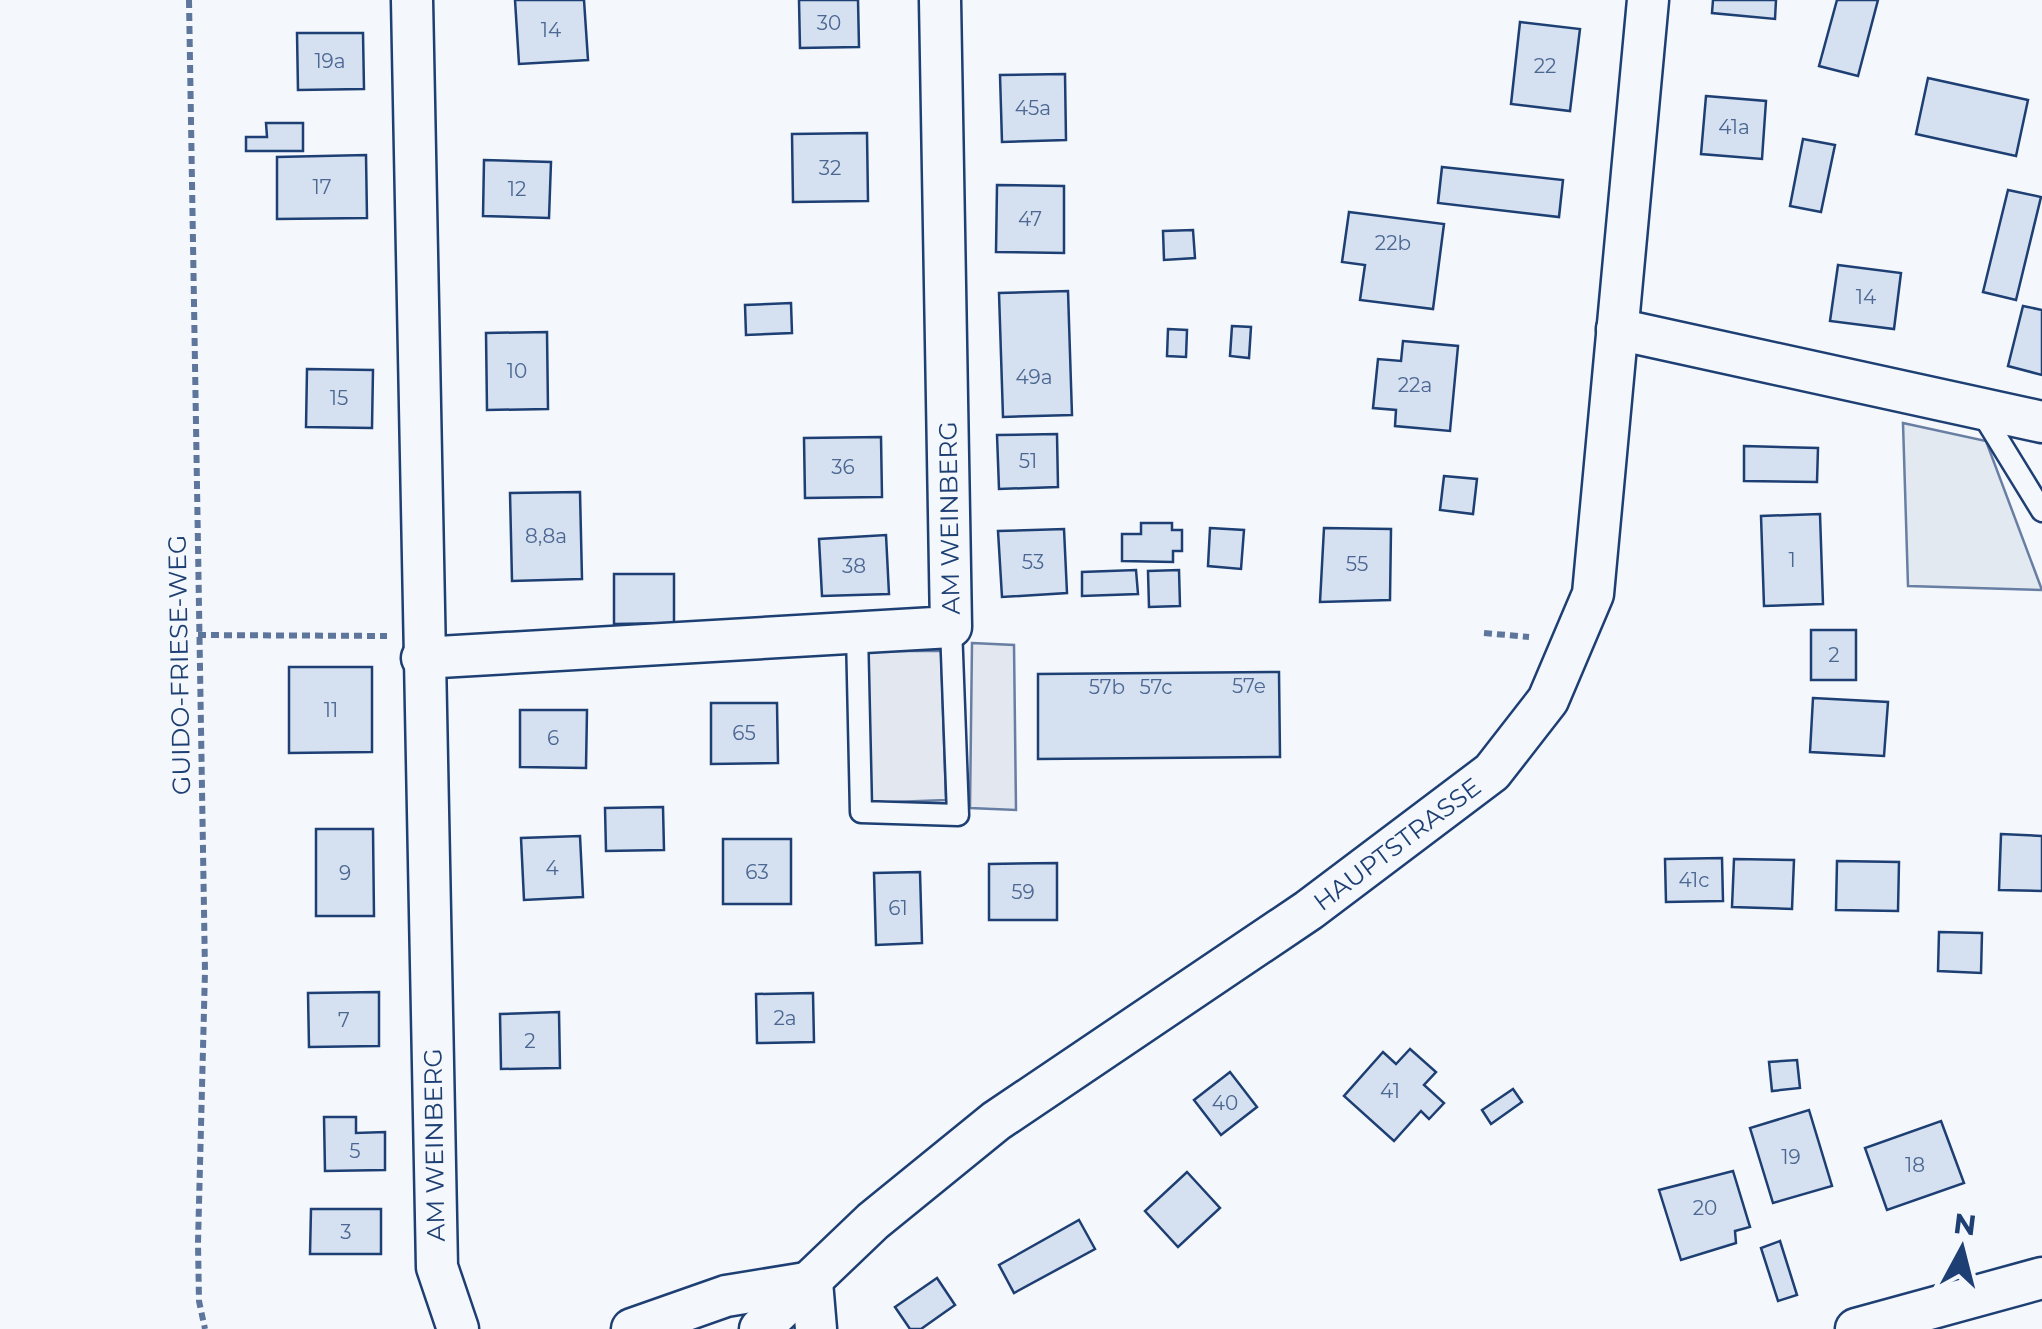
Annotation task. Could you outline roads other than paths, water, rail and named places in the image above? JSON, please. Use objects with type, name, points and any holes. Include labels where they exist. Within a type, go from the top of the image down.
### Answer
[{"type":"street","name":"AM WEINBERG","points":[[412,0],[437,1268],[458,1329]]},
{"type":"street","name":"AM WEINBERG","points":[[422,647],[951,628],[940,0]]},
{"type":"street","name":"HAUPTSTRASSE","points":[[760,1329],[873,1221],[996,1121],[1309,910],[1492,772],[1548,700],[1593,594],[1648,0]]},
{"type":"street","points":[[1617,329],[2042,422]]},
{"type":"street","points":[[1856,1329],[2042,1278]]},
{"type":"street","points":[[632,1329],[726,1296],[812,1282],[816,1329]]},
{"type":"lane","points":[[1979,408],[2042,511]]},
{"type":"lane","points":[[857,633],[861,812],[958,815],[951,628]]}]
